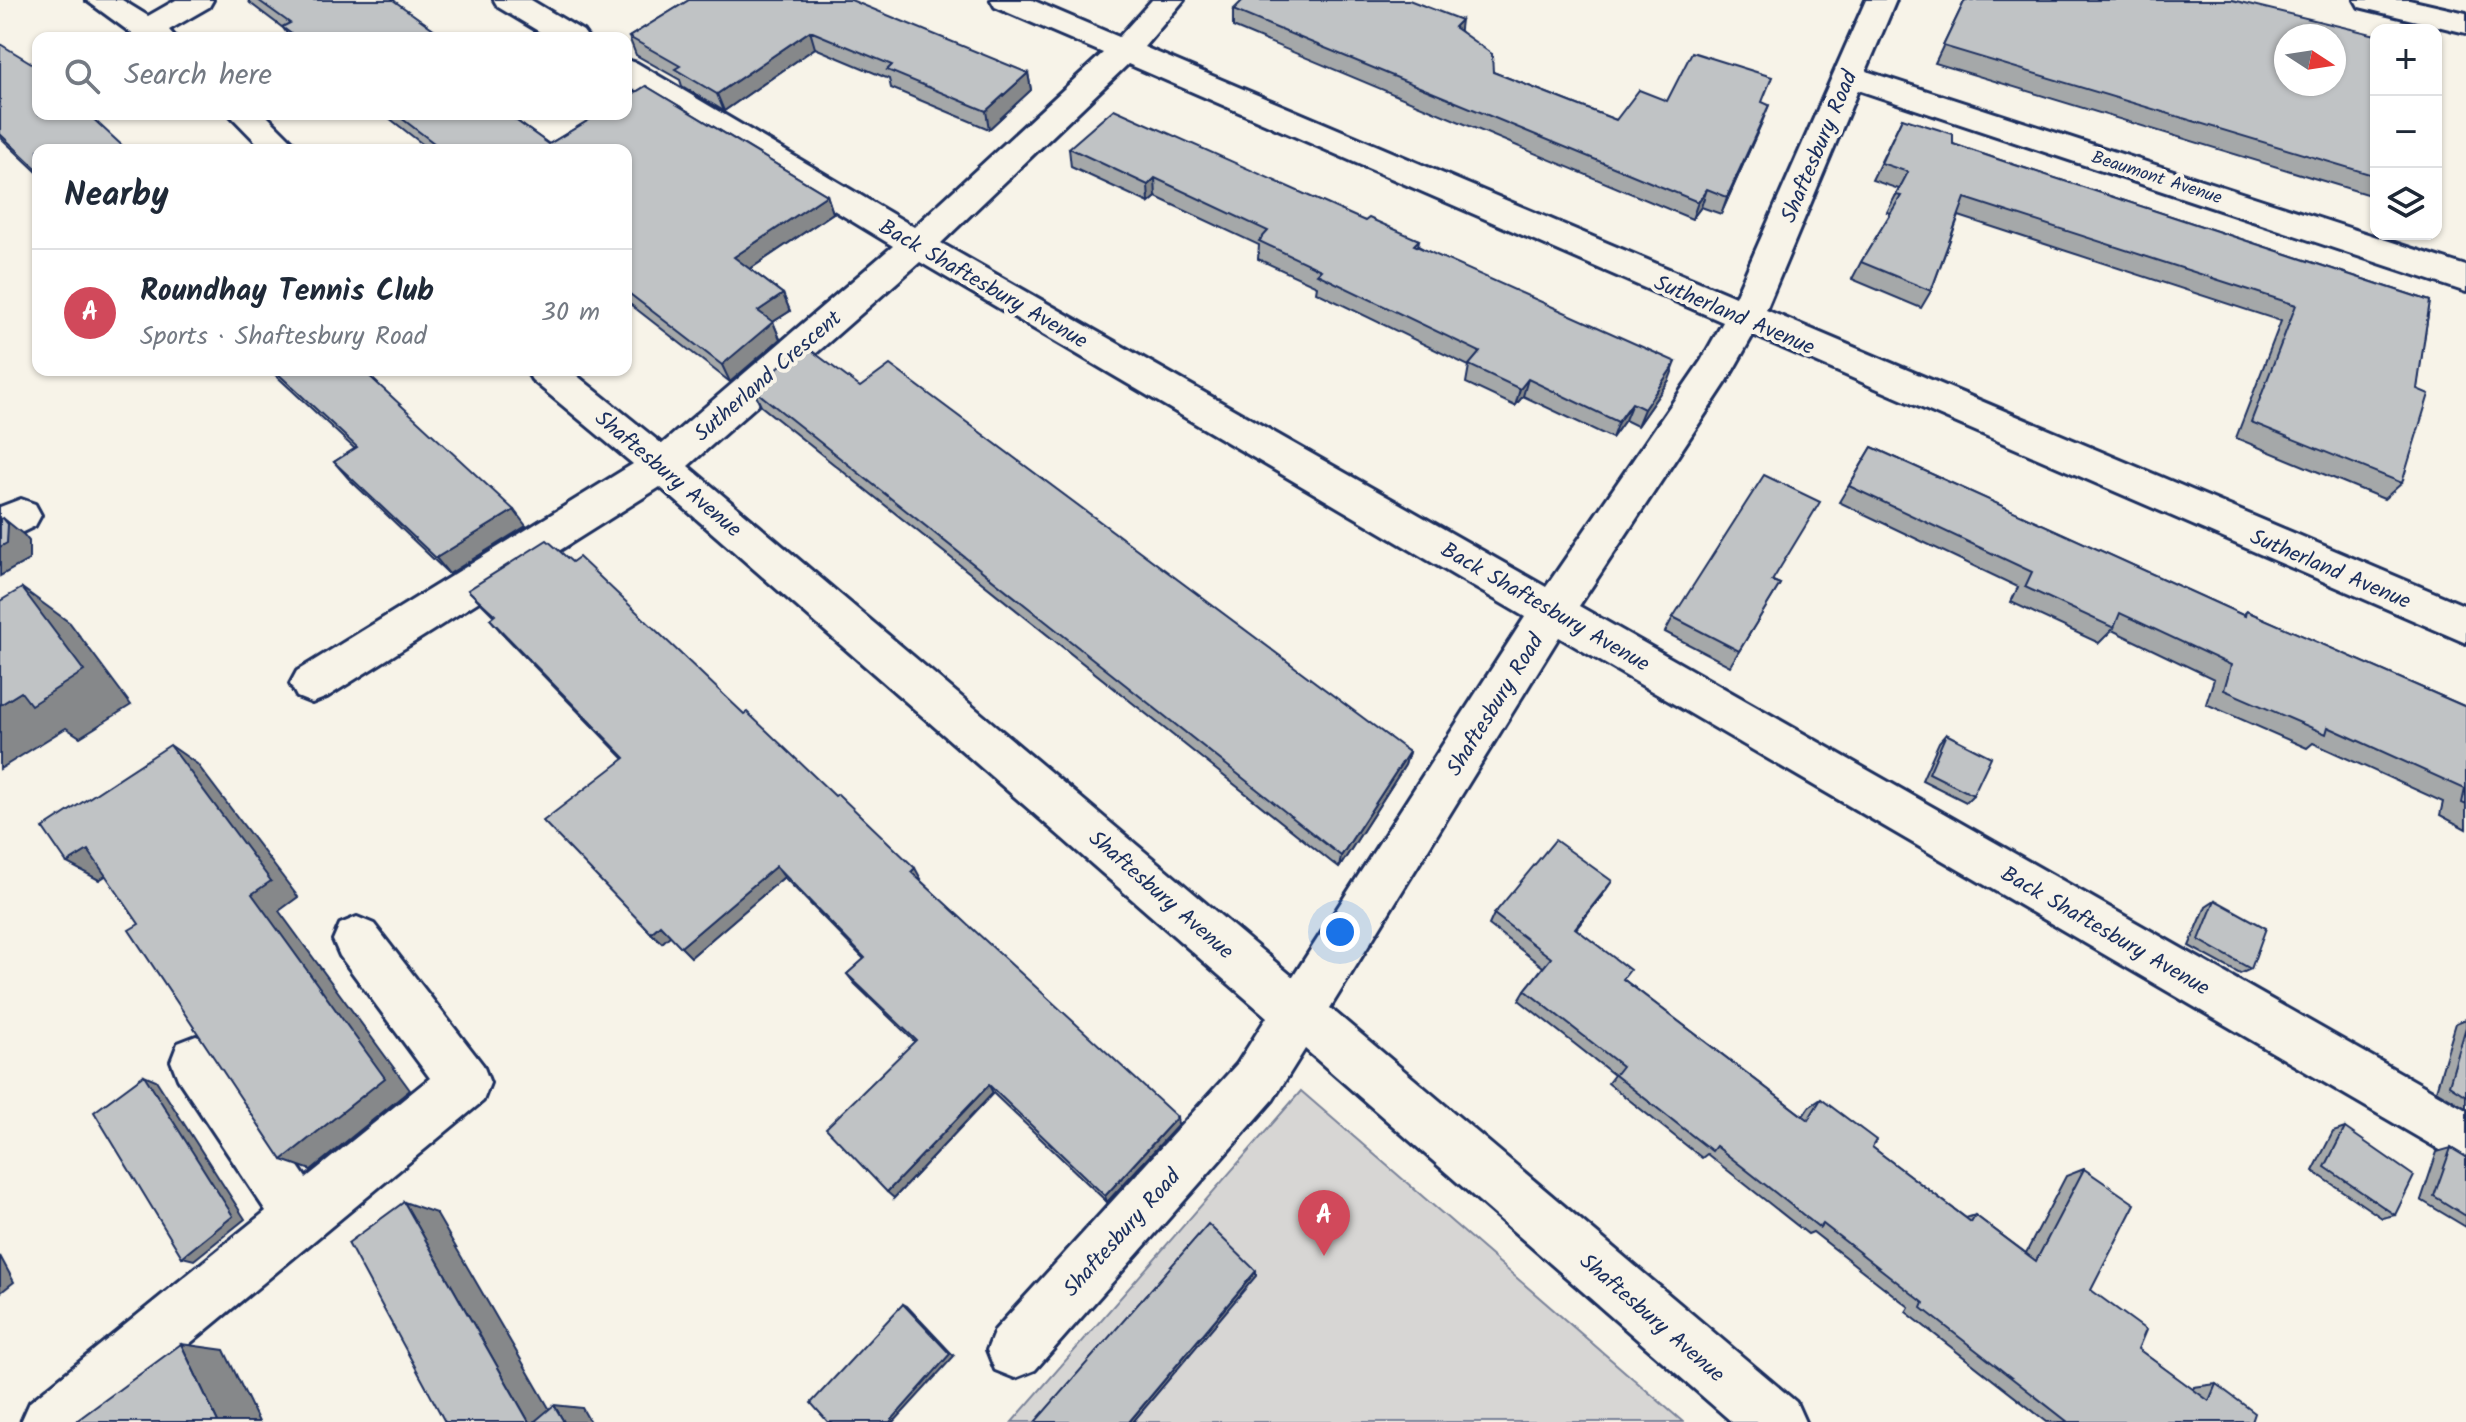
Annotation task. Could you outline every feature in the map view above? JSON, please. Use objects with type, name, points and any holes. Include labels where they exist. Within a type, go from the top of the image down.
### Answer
[{"type":"street","points":[[101,0],[153,32]]},
{"type":"street","points":[[156,32],[198,0]]},
{"type":"street","points":[[509,0],[562,32]]},
{"type":"street","name":"Sutherland Avenue","points":[[1006,0],[2466,625]]},
{"type":"street","name":"Sutherland Crescent","points":[[312,684],[662,466],[917,245],[1125,50],[1169,0]]},
{"type":"street","name":"Shaftesbury Road","points":[[1015,1350],[1255,1082],[1553,610],[1714,371],[1744,318],[1881,0]]},
{"type":"street","points":[[2370,0],[2466,23]]},
{"type":"street","name":"Back Shaftesbury Avenue","points":[[632,74],[917,245],[2466,1139]]},
{"type":"street","name":"Beaumont Avenue","points":[[1848,76],[2466,279]]},
{"type":"street","points":[[252,120],[278,144]]},
{"type":"street","name":"Shaftesbury Avenue","points":[[552,376],[662,466],[1301,1012],[1776,1422]]},
{"type":"street","points":[[50,1422],[465,1083],[357,940]]},
{"type":"street","points":[[196,1061],[301,1217]]},
{"type":"shaded area","points":[[1301,1091],[1683,1422],[1012,1422]]},
{"type":"building","points":[[258,0],[393,0],[438,32],[289,32],[282,27],[290,23]]},
{"type":"building","points":[[689,0],[851,0],[1028,73],[986,111],[887,70],[892,65],[810,31],[717,94],[675,69],[680,66],[632,39],[632,35]]},
{"type":"building","points":[[1243,0],[1409,0],[1461,20],[1454,27],[1492,54],[1493,72],[1616,120],[1639,90],[1667,101],[1692,52],[1772,77],[1762,102],[1769,105],[1727,197],[1707,189],[1698,202],[1233,10]]},
{"type":"building","points":[[1965,0],[2232,0],[2331,24],[2274,24],[2274,96],[2346,96],[2346,28],[2370,34],[2370,174],[1943,46]]},
{"type":"building","points":[[0,44],[32,63],[32,120],[94,120],[120,144],[32,144],[32,164],[0,134]]},
{"type":"building","points":[[646,86],[827,195],[734,257],[783,294],[758,311],[773,322],[722,365],[632,296],[632,144],[549,144],[589,120],[632,120],[632,94]]},
{"type":"building","points":[[1114,109],[1365,221],[1369,218],[1419,240],[1414,245],[1676,362],[1644,409],[1632,403],[1618,422],[1528,379],[1520,389],[1469,365],[1480,352],[1317,274],[1321,270],[1259,241],[1268,231],[1155,178],[1148,185],[1069,148]]},
{"type":"building","points":[[1902,118],[1953,134],[1953,144],[2430,301],[2417,389],[2429,394],[2402,483],[2251,422],[2296,305],[1965,198],[1931,291],[1861,262],[1901,196],[1896,195],[1908,172],[1881,163]]},
{"type":"building","points":[[404,120],[515,120],[549,144],[435,144]]},
{"type":"building","points":[[804,345],[860,387],[890,365],[1409,752],[1341,856],[753,389]]},
{"type":"building","points":[[280,376],[369,376],[514,510],[436,558],[334,462],[357,447]]},
{"type":"building","points":[[1872,447],[2245,616],[2246,611],[2466,707],[2466,805],[2462,803],[2465,789],[2328,727],[2326,734],[2224,690],[2231,665],[2120,613],[2114,628],[2025,587],[2032,572],[1849,486]]},
{"type":"building","points":[[1764,475],[1820,502],[1772,581],[1780,584],[1739,651],[1673,617]]},
{"type":"building","points":[[3,518],[8,524],[7,543],[0,547],[0,519]]},
{"type":"building","points":[[547,540],[572,562],[579,557],[744,714],[747,712],[835,796],[838,794],[915,868],[911,872],[1177,1117],[1105,1196],[989,1085],[887,1192],[826,1128],[916,1040],[847,974],[865,958],[776,866],[681,947],[660,925],[651,933],[543,821],[625,758],[490,619],[495,615],[468,590]]},
{"type":"building","points":[[22,588],[84,671],[31,705],[21,692],[0,705],[0,601]]},
{"type":"building","points":[[1946,734],[1991,757],[1973,795],[1929,773]]},
{"type":"building","points":[[170,745],[271,881],[252,894],[385,1078],[282,1160],[129,930],[139,924],[88,850],[67,863],[43,828]]},
{"type":"building","points":[[1555,840],[1612,881],[1575,928],[1630,970],[1623,979],[1808,1120],[1821,1099],[1876,1140],[1872,1147],[1971,1222],[1975,1215],[2036,1261],[2084,1169],[2135,1204],[2091,1290],[2146,1330],[2138,1349],[2209,1401],[2216,1384],[2255,1413],[2252,1422],[2068,1422],[1922,1308],[1924,1303],[1823,1224],[1820,1228],[1716,1146],[1712,1151],[1615,1075],[1622,1066],[1525,990],[1551,958],[1494,914]]},
{"type":"building","points":[[2215,900],[2266,928],[2251,969],[2199,940]]},
{"type":"building","points":[[2466,1027],[2466,1096],[2449,1085]]},
{"type":"building","points":[[144,1075],[233,1216],[182,1257],[94,1112]]},
{"type":"building","points":[[2345,1128],[2414,1176],[2395,1215],[2325,1167]]},
{"type":"building","points":[[2451,1148],[2466,1157],[2466,1216],[2434,1196]]},
{"type":"building","points":[[404,1202],[529,1422],[445,1422],[348,1243]]},
{"type":"building","points":[[1208,1224],[1256,1271],[1129,1422],[1035,1422]]},
{"type":"building","points":[[903,1304],[950,1354],[890,1422],[828,1422],[811,1403]]},
{"type":"building","points":[[181,1344],[218,1422],[75,1422]]},
{"type":"building","points":[[554,1405],[564,1422],[534,1422]]},
{"type":"place","name":"Roundhay Tennis Club","points":[[1324,1256]]}]
